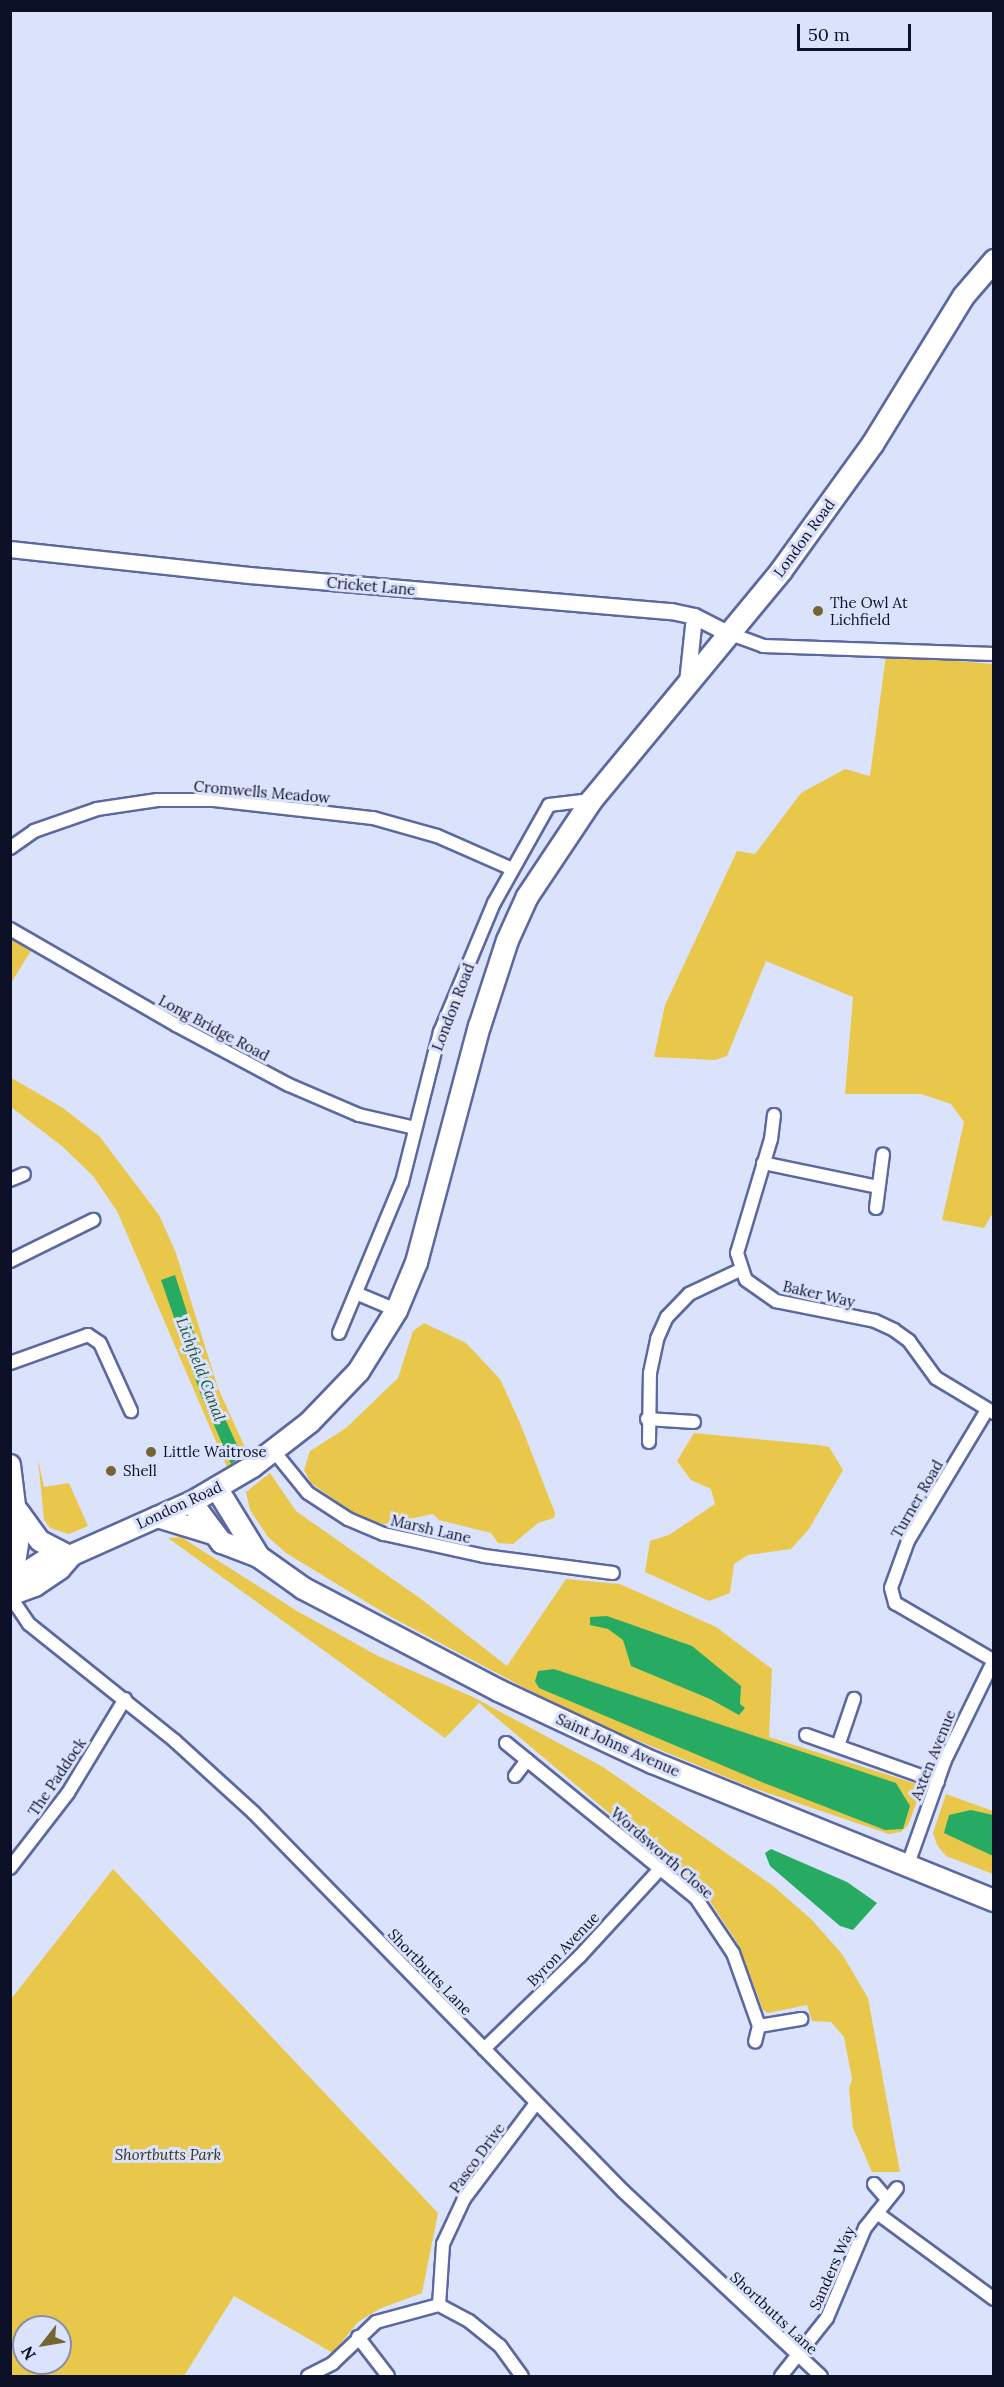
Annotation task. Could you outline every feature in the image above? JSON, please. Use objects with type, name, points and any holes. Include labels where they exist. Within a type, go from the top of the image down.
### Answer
[{"type":"highway","name":"London Road","points":[[191,1502],[246,1470],[309,1422],[358,1371],[396,1310],[416,1262],[479,1026],[507,940],[527,896],[591,800],[781,570],[872,444],[935,336],[993,260]]},
{"type":"highway","name":"Saint Johns Avenue","points":[[217,1488],[258,1556]]},
{"type":"highway","name":"Saint Johns Avenue","points":[[191,1502],[213,1534],[229,1547],[258,1556],[303,1588],[498,1690],[652,1762],[993,1900]]},
{"type":"main road","points":[[10,1466],[16,1509],[18,1549],[10,1594]]},
{"type":"main road","name":"London Road","points":[[10,1594],[35,1587],[72,1555],[191,1502]]},
{"type":"main road","points":[[16,1509],[40,1541],[72,1555]]},
{"type":"main road","points":[[157,1517],[213,1534]]},
{"type":"street","name":"Cricket Lane","points":[[10,549],[694,616],[728,633]]},
{"type":"street","points":[[687,682],[694,616]]},
{"type":"street","points":[[728,633],[763,646],[993,654]]},
{"type":"street","name":"Cromwells Meadow","points":[[10,848],[55,822],[97,809],[158,800],[214,800],[373,818],[437,836],[510,868]]},
{"type":"street","name":"London Road","points":[[339,1333],[358,1293],[402,1182],[440,1032],[510,868],[549,805],[591,800]]},
{"type":"street","name":"Long Bridge Road","points":[[10,929],[176,1025],[289,1085],[359,1115],[415,1128]]},
{"type":"street","points":[[649,1442],[647,1419],[650,1373],[657,1339],[668,1317],[689,1294],[740,1269],[737,1253],[763,1163],[774,1115]]},
{"type":"street","points":[[876,1208],[883,1154]]},
{"type":"street","points":[[763,1163],[878,1187]]},
{"type":"street","points":[[10,1180],[24,1174]]},
{"type":"street","points":[[10,1261],[93,1220]]},
{"type":"street","name":"Baker Way","points":[[740,1269],[758,1292],[776,1301],[875,1322],[894,1330],[909,1341],[936,1378],[990,1411]]},
{"type":"street","points":[[358,1293],[396,1310]]},
{"type":"street","points":[[10,1363],[88,1335],[100,1343],[131,1411]]},
{"type":"street","name":"Turner Road","points":[[990,1411],[908,1541],[891,1588],[895,1603],[993,1660]]},
{"type":"street","points":[[647,1419],[694,1422]]},
{"type":"street","name":"Marsh Lane","points":[[273,1450],[308,1493],[348,1519],[384,1534],[484,1556],[613,1573]]},
{"type":"street","name":"Shortbutts Lane","points":[[10,1594],[29,1624],[124,1700],[253,1812],[536,2103],[797,2357],[821,2376]]},
{"type":"street","name":"Axten Avenue","points":[[908,1864],[968,1708],[993,1660]]},
{"type":"street","points":[[838,1746],[854,1699]]},
{"type":"street","name":"The Paddock","points":[[10,1868],[68,1793],[124,1700]]},
{"type":"street","points":[[806,1735],[938,1782]]},
{"type":"street","name":"Wordsworth Close","points":[[506,1743],[696,1898],[717,1925],[734,1953],[759,2026]]},
{"type":"street","points":[[515,1776],[527,1760]]},
{"type":"street","name":"Byron Avenue","points":[[484,2049],[580,1956],[661,1868]]},
{"type":"street","points":[[755,2042],[759,2026],[801,2019]]},
{"type":"street","name":"Pasco Drive","points":[[439,2305],[443,2244],[464,2199],[536,2103]]},
{"type":"street","points":[[874,2184],[887,2199]]},
{"type":"street","name":"Sanders Way","points":[[781,2376],[827,2318],[865,2228],[897,2188]]},
{"type":"street","points":[[877,2213],[993,2299]]},
{"type":"street","points":[[308,2376],[333,2363],[376,2322],[439,2305],[469,2321],[500,2346],[522,2376]]},
{"type":"street","points":[[358,2337],[388,2376]]},
{"type":"green space","points":[[886,655],[993,664],[994,1211],[984,1228],[942,1220],[964,1122],[951,1104],[921,1094],[845,1094],[853,997],[766,961],[727,1056],[715,1060],[654,1057],[665,1005],[737,851],[755,854],[801,793],[845,769],[870,776]]},
{"type":"green space","points":[[10,936],[32,949],[11,983],[10,983]]},
{"type":"green space","points":[[10,1077],[63,1108],[100,1137],[159,1215],[176,1253],[218,1388],[247,1452],[227,1467],[117,1211],[93,1176],[63,1147],[11,1107]]},
{"type":"green space","points":[[424,1323],[466,1343],[500,1379],[520,1423],[555,1513],[554,1518],[538,1523],[513,1544],[498,1543],[491,1533],[439,1520],[433,1514],[385,1524],[363,1520],[311,1483],[304,1470],[310,1451],[346,1428],[398,1378],[413,1331]]},
{"type":"green space","points":[[694,1433],[829,1447],[843,1470],[809,1529],[791,1549],[748,1555],[734,1564],[730,1593],[709,1601],[645,1572],[650,1541],[669,1535],[715,1504],[711,1489],[691,1480],[677,1461]]},
{"type":"green space","points":[[38,1459],[44,1487],[69,1483],[88,1526],[69,1534],[50,1528],[44,1520]]},
{"type":"green space","points":[[270,1473],[296,1511],[421,1599],[507,1666],[566,1579],[620,1584],[716,1627],[772,1669],[769,1737],[923,1786],[908,1825],[901,1832],[889,1834],[750,1787],[576,1715],[391,1617],[286,1553],[268,1537],[250,1510],[246,1492]]},
{"type":"green space","points":[[181,1537],[297,1611],[378,1656],[473,1697],[603,1767],[772,1885],[811,1919],[842,1954],[868,1998],[900,2172],[872,2172],[853,2128],[849,2089],[852,2079],[844,2037],[831,2022],[812,2021],[807,2005],[768,2013],[763,2010],[738,1944],[706,1895],[479,1703],[445,1738],[168,1538]]},
{"type":"green space","points":[[946,1794],[993,1811],[993,1874],[946,1856],[937,1845],[933,1833]]},
{"type":"green space","name":"Shortbutts Park","points":[[113,1869],[438,2213],[422,2293],[379,2309],[358,2322],[333,2353],[234,2296],[184,2376],[11,2376],[11,1999]]},
{"type":"water","name":"Lichfield Canal","points":[[175,1275],[212,1390],[242,1456],[231,1464],[201,1395],[161,1280]]},
{"type":"water","points":[[607,1616],[692,1646],[741,1686],[740,1704],[745,1708],[739,1715],[710,1699],[631,1666],[623,1640],[608,1629],[590,1625],[590,1617]]},
{"type":"water","points":[[554,1669],[896,1783],[910,1806],[903,1829],[885,1830],[764,1783],[539,1688],[535,1681],[538,1671]]},
{"type":"water","points":[[971,1810],[993,1815],[993,1856],[944,1833],[949,1815]]},
{"type":"water","points":[[771,1849],[847,1882],[877,1903],[853,1930],[840,1926],[770,1866],[765,1853]]},
{"type":"place","name":"The Owl At Lichfield","points":[[818,611]]},
{"type":"place","name":"Little Waitrose","points":[[151,1452]]},
{"type":"place","name":"Shell","points":[[111,1471]]}]
